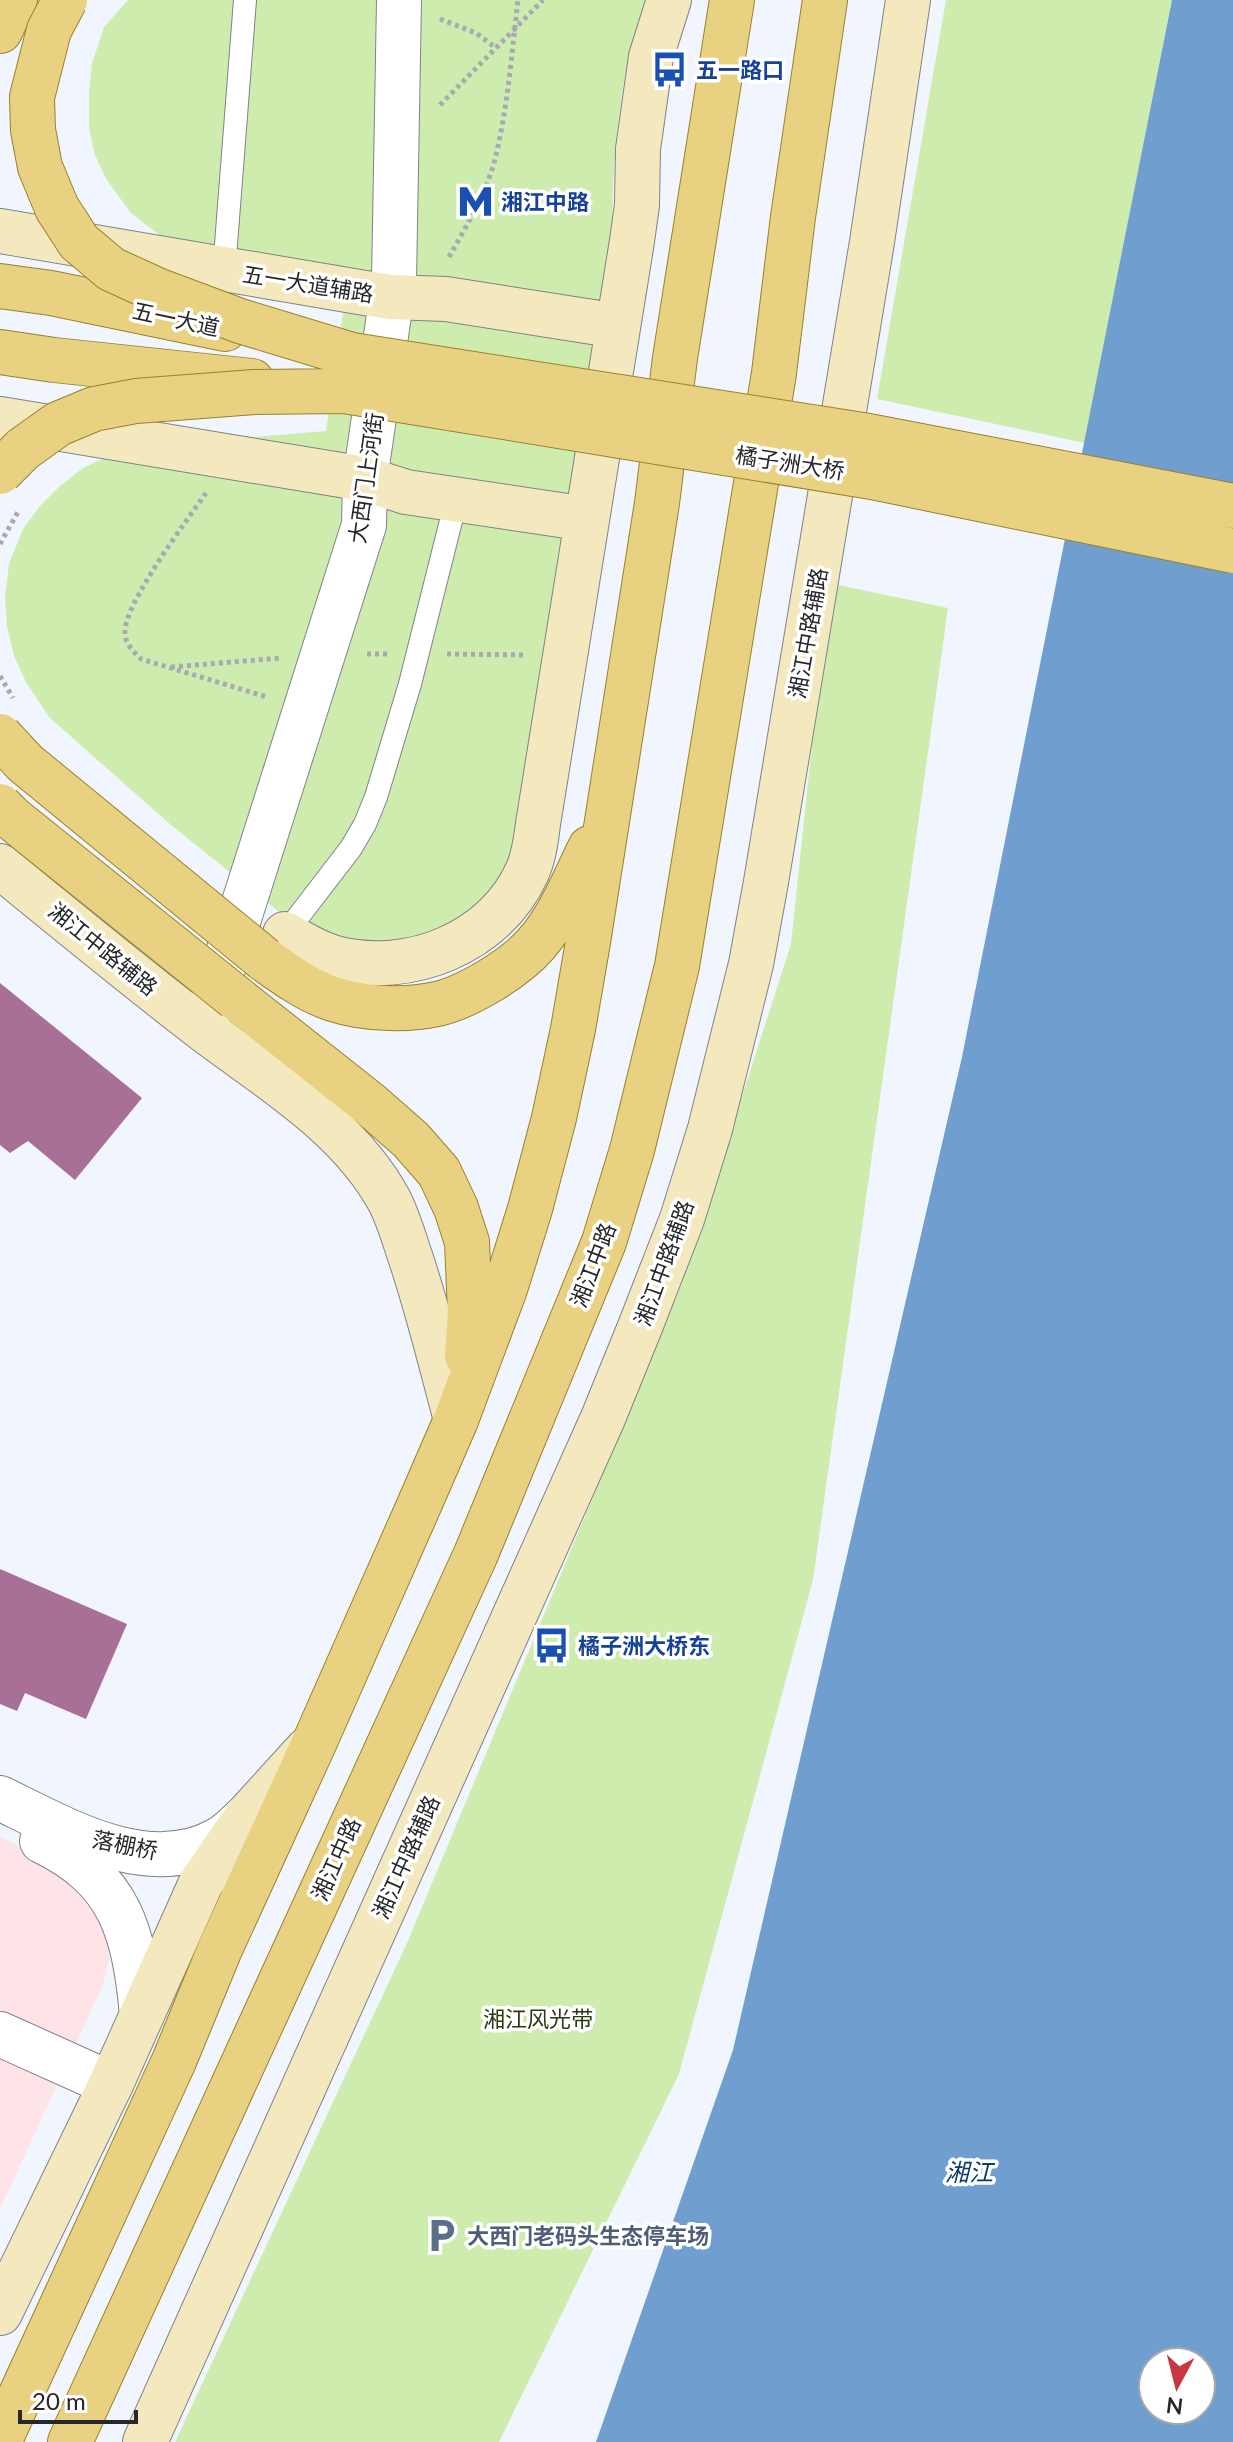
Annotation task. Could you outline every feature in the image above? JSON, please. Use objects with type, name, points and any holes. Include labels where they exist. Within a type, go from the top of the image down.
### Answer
[{"type":"main road","points":[[0,31],[15,0]]},
{"type":"main road","points":[[65,0],[49,30],[32,97],[33,130],[40,167],[51,194],[79,242],[111,269],[240,321],[348,373]]},
{"type":"main road","name":"湘江中路","points":[[70,2442],[476,1554],[604,1242],[632,1150],[677,966],[774,373],[825,0]]},
{"type":"main road","points":[[0,2440],[174,2061],[220,1949],[456,1420],[505,1289],[530,1209],[554,1118],[578,1000],[657,503],[675,358],[730,4]]},
{"type":"main road","name":"五一大道","points":[[0,286],[51,293],[348,373]]},
{"type":"main road","points":[[0,352],[54,360],[348,373]]},
{"type":"main road","points":[[11,489],[23,449],[58,424],[94,409],[136,401],[254,392],[348,373]]},
{"type":"main road","name":"橘子洲大桥","points":[[348,373],[869,436],[1233,506]]},
{"type":"main road","name":"橘子洲大桥","points":[[348,373],[1233,551]]},
{"type":"main road","points":[[0,736],[25,763],[274,946],[292,979],[333,999],[367,1006],[403,1008],[438,1004],[474,989],[509,968],[535,946],[552,923],[610,806]]},
{"type":"main road","points":[[0,806],[370,1104],[411,1140],[439,1172],[456,1208],[467,1242],[470,1312],[467,1356],[456,1420]]},
{"type":"street","name":"大西门上河街","points":[[204,1029],[364,525],[365,479],[404,298],[397,148],[399,0]]},
{"type":"street","points":[[274,946],[309,948],[333,958],[360,963],[390,963],[421,958],[456,945],[489,924],[506,906],[528,870],[635,220],[638,149],[651,57],[669,0]]},
{"type":"street","name":"湘江中路辅路","points":[[145,2442],[603,1418],[682,1219],[705,1144],[759,923],[872,242],[908,0]]},
{"type":"street","name":"五一大道辅路","points":[[0,231],[404,298],[446,299],[618,326]]},
{"type":"street","points":[[0,419],[365,479],[406,492],[456,501],[587,519]]},
{"type":"street","name":"湘江中路辅路","points":[[0,866],[332,1128],[376,1180],[390,1201],[409,1253],[456,1420]]},
{"type":"street","points":[[0,2313],[111,2084],[201,1883],[247,1816],[316,1739]]},
{"type":"street","name":"落棚桥","points":[[0,1798],[90,1840],[141,1852],[171,1854],[202,1847],[221,1839],[247,1816]]},
{"type":"street","name":"落棚桥","points":[[0,1821],[78,1862],[95,1877],[116,1905],[130,1935],[138,1970],[142,2014]]},
{"type":"street","points":[[0,2034],[111,2084]]},
{"type":"lane","points":[[224,270],[245,0]]},
{"type":"lane","points":[[274,946],[351,848],[365,824],[410,684],[456,501]]},
{"type":"path","points":[[404,298],[439,275],[482,193],[496,157],[518,0]]},
{"type":"path","points":[[397,148],[543,0]]},
{"type":"path","points":[[231,456],[151,574],[131,609],[124,633],[131,650],[141,659],[306,709]]},
{"type":"path","points":[[0,544],[11,489]]},
{"type":"shaded area","points":[[0,1837],[56,1863],[82,1883],[110,1931],[110,1957],[102,1987],[0,2209]]},
{"type":"green space","points":[[128,0],[646,0],[630,52],[621,103],[614,169],[613,237],[524,817],[502,879],[459,925],[374,948],[316,934],[278,911],[171,825],[50,718],[27,684],[14,656],[5,598],[9,564],[23,529],[40,506],[83,468],[117,452],[192,442],[326,431],[343,313],[162,237],[131,213],[106,179],[95,155],[89,129],[92,63],[104,27]]},
{"type":"green space","points":[[946,0],[1172,0],[1085,443],[877,399]]},
{"type":"green space","name":"湘江风光带","points":[[829,583],[948,608],[813,1580],[679,2074],[499,2442],[175,2442],[407,1943],[681,1286],[791,944]]},
{"type":"water","name":"湘江","points":[[1172,0],[1233,0],[1233,2442],[596,2442],[733,2050],[962,1057]]},
{"type":"building","points":[[0,983],[142,1098],[75,1180],[28,1141],[10,1153],[0,1145]]},
{"type":"building","points":[[0,1569],[127,1624],[86,1719],[25,1693],[17,1711],[0,1704]]},
{"type":"place","name":"五一路口","points":[[670,70]]},
{"type":"place","name":"湘江中路","points":[[475,202]]},
{"type":"place","name":"橘子洲大桥东","points":[[552,1646]]},
{"type":"place","name":"大西门老码头生态停车场","points":[[441,2236]]}]
